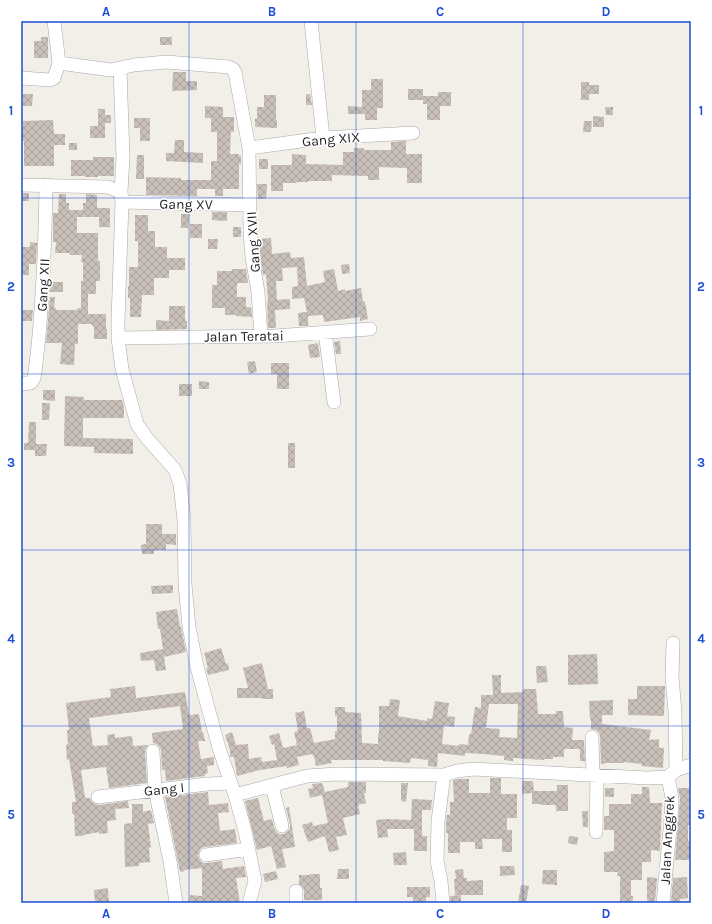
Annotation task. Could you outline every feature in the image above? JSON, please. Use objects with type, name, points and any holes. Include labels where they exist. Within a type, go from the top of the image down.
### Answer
[{"type":"street","points":[[21,78],[50,80],[54,78],[59,63],[54,21]]},
{"type":"street","points":[[311,21],[323,138]]},
{"type":"street","name":"Gang XVII","points":[[120,68],[166,62],[229,67],[235,72],[249,148],[250,232],[252,257],[258,292],[261,336]]},
{"type":"street","points":[[59,63],[111,70],[120,68],[122,197],[118,338],[122,369],[137,424],[146,437],[175,470],[180,484],[184,520],[185,584],[189,627],[197,667],[249,849],[255,881],[249,903]]},
{"type":"street","name":"Gang XIX","points":[[249,148],[323,138],[413,133]]},
{"type":"street","name":"Gang XV","points":[[21,185],[108,187],[122,197],[250,206]]},
{"type":"street","name":"Gang XII","points":[[26,383],[34,378],[40,330],[46,185]]},
{"type":"street","name":"Jalan Teratai","points":[[118,338],[261,336],[370,329]]},
{"type":"street","points":[[325,332],[334,402]]},
{"type":"street","name":"Jalan Anggrek","points":[[663,903],[672,798],[675,712],[672,677],[673,643]]},
{"type":"street","points":[[592,737],[595,775],[596,832]]},
{"type":"street","points":[[153,750],[154,790],[170,861],[176,903]]},
{"type":"street","name":"Gang I","points":[[98,797],[208,784],[233,789],[255,789],[272,786],[307,776],[337,774],[444,775],[457,771],[473,769],[647,778],[672,774],[691,765]]},
{"type":"street","points":[[443,903],[437,861],[438,821],[444,775]]},
{"type":"street","points":[[272,786],[282,826]]},
{"type":"street","points":[[206,855],[249,849]]},
{"type":"building","points":[[41,37],[48,37],[48,58],[34,58],[34,41],[41,41]]},
{"type":"building","points":[[160,37],[172,37],[172,45],[160,45]]},
{"type":"building","points":[[173,72],[186,72],[186,81],[197,81],[197,90],[172,91]]},
{"type":"building","points":[[371,79],[383,79],[383,108],[377,108],[377,120],[365,120],[365,114],[348,114],[348,106],[362,107],[362,90],[371,90]]},
{"type":"building","points":[[581,82],[589,82],[589,85],[599,85],[599,94],[589,94],[589,100],[581,100]]},
{"type":"building","points":[[408,89],[423,89],[423,96],[438,96],[438,92],[451,92],[451,106],[440,106],[440,120],[427,120],[427,104],[423,104],[423,100],[408,100]]},
{"type":"building","points":[[23,94],[33,94],[32,106],[23,106]]},
{"type":"building","points":[[306,94],[310,94],[312,105],[306,105]]},
{"type":"building","points":[[264,95],[276,95],[277,128],[255,127],[257,107],[264,107]]},
{"type":"building","points":[[205,106],[223,107],[223,117],[234,117],[234,132],[231,132],[230,154],[239,154],[239,156],[241,156],[241,164],[239,164],[239,189],[223,189],[223,196],[215,196],[215,189],[197,189],[197,196],[146,195],[146,177],[181,178],[181,180],[211,180],[211,161],[217,161],[217,132],[211,132],[211,118],[205,118]]},
{"type":"building","points":[[605,107],[613,107],[613,115],[606,115]]},
{"type":"building","points":[[98,109],[105,109],[105,115],[111,115],[111,123],[105,123],[105,138],[90,138],[90,126],[98,126]]},
{"type":"building","points":[[593,116],[604,117],[604,127],[593,127]]},
{"type":"building","points":[[134,118],[150,118],[150,141],[140,141],[140,128],[134,128]]},
{"type":"building","points":[[53,120],[54,134],[65,134],[65,145],[54,145],[54,166],[24,166],[24,141],[22,141],[23,121]]},
{"type":"building","points":[[584,121],[592,121],[591,132],[583,132]]},
{"type":"building","points":[[175,140],[184,140],[184,152],[203,153],[203,163],[166,161],[166,153],[174,153]]},
{"type":"building","points":[[406,141],[406,154],[422,154],[422,183],[407,183],[407,168],[379,167],[379,180],[368,180],[368,176],[332,175],[332,181],[283,183],[283,191],[271,191],[271,165],[292,165],[292,154],[306,155],[306,164],[343,165],[343,152],[354,152],[354,148],[364,148],[364,150],[391,150],[391,142]]},
{"type":"building","points":[[69,143],[77,143],[77,150],[69,150]]},
{"type":"building","points":[[137,155],[144,155],[144,179],[136,179]]},
{"type":"building","points":[[93,157],[114,157],[114,176],[71,176],[71,160],[93,160]]},
{"type":"building","points":[[259,159],[268,159],[268,169],[259,169]]},
{"type":"building","points":[[257,184],[267,184],[266,199],[258,199]]},
{"type":"building","points":[[21,193],[29,193],[29,201],[21,201]]},
{"type":"building","points":[[59,194],[66,194],[66,203],[69,203],[69,210],[83,210],[83,203],[86,203],[86,194],[97,195],[97,208],[110,208],[110,227],[99,227],[99,217],[77,217],[77,233],[98,233],[100,281],[96,281],[96,294],[88,294],[88,314],[106,314],[107,339],[94,339],[94,326],[92,326],[92,324],[78,324],[78,344],[75,344],[74,365],[60,364],[62,343],[46,343],[50,297],[55,297],[54,308],[56,308],[56,310],[77,310],[78,308],[81,308],[81,281],[83,281],[83,262],[81,262],[82,255],[55,253],[56,242],[53,242],[53,213],[58,213]]},
{"type":"building","points":[[212,212],[227,212],[227,221],[212,220]]},
{"type":"building","points":[[181,214],[189,214],[188,228],[181,228]]},
{"type":"building","points":[[135,215],[148,215],[148,231],[155,231],[155,247],[167,247],[167,258],[185,258],[185,270],[169,270],[169,278],[154,278],[154,295],[142,295],[141,317],[130,317],[130,298],[128,298],[129,267],[138,267],[138,241],[135,241]]},
{"type":"building","points":[[190,224],[202,224],[202,238],[190,238]]},
{"type":"building","points":[[233,227],[241,227],[241,237],[233,237]]},
{"type":"building","points":[[271,238],[272,254],[290,252],[291,258],[304,257],[307,286],[325,282],[323,271],[334,269],[338,291],[361,288],[368,319],[360,321],[360,317],[324,322],[323,315],[308,316],[308,326],[299,326],[298,313],[307,312],[304,298],[292,299],[292,287],[298,286],[297,267],[282,268],[283,281],[276,281],[277,300],[290,299],[290,309],[275,310],[276,328],[268,328],[266,274],[263,275],[259,239]]},
{"type":"building","points":[[208,239],[218,239],[217,249],[208,249]]},
{"type":"building","points":[[30,242],[37,243],[36,264],[29,264],[29,275],[21,275],[21,247],[30,247]]},
{"type":"building","points":[[349,264],[350,273],[342,274],[341,265]]},
{"type":"building","points":[[232,269],[246,269],[248,283],[237,283],[237,297],[246,297],[246,307],[251,307],[252,317],[225,315],[225,308],[212,308],[212,285],[217,285],[217,271],[232,271]]},
{"type":"building","points":[[51,282],[63,282],[63,292],[50,292]]},
{"type":"building","points":[[169,306],[185,306],[185,321],[187,321],[187,329],[156,330],[156,320],[169,321]]},
{"type":"building","points":[[21,310],[33,310],[32,321],[21,321]]},
{"type":"building","points":[[340,341],[341,354],[336,354],[334,342]]},
{"type":"building","points":[[318,343],[320,357],[310,358],[308,345]]},
{"type":"building","points":[[255,361],[257,372],[249,374],[247,362]]},
{"type":"building","points":[[271,363],[289,363],[289,389],[277,389],[277,374],[271,374]]},
{"type":"building","points":[[199,381],[209,382],[209,389],[199,389]]},
{"type":"building","points":[[179,384],[192,384],[192,396],[179,396]]},
{"type":"building","points":[[43,390],[55,390],[55,401],[43,400]]},
{"type":"building","points":[[65,396],[84,397],[84,400],[122,400],[124,407],[124,418],[83,418],[83,438],[133,439],[133,454],[94,453],[94,447],[64,446]]},
{"type":"building","points":[[42,403],[50,403],[49,420],[42,420]]},
{"type":"building","points":[[29,422],[36,422],[36,444],[47,444],[46,456],[35,456],[35,450],[24,450],[24,443],[28,443]]},
{"type":"building","points":[[288,443],[295,443],[295,468],[288,468]]},
{"type":"building","points":[[146,524],[162,524],[162,534],[176,534],[176,545],[166,544],[166,550],[154,550],[154,554],[142,554],[141,545],[146,544]]},
{"type":"building","points":[[173,585],[173,593],[152,594],[151,586]]},
{"type":"building","points":[[177,609],[186,652],[164,657],[166,670],[156,671],[154,660],[141,661],[140,653],[163,649],[156,612]]},
{"type":"building","points":[[221,648],[226,664],[228,663],[229,670],[208,675],[206,668],[208,668],[204,653]]},
{"type":"building","points":[[597,654],[598,684],[568,685],[568,655]]},
{"type":"building","points":[[262,663],[268,689],[273,689],[273,699],[237,698],[237,688],[248,688],[243,668]]},
{"type":"building","points":[[536,666],[546,666],[548,682],[537,683]]},
{"type":"building","points":[[492,675],[501,675],[501,693],[523,692],[523,689],[536,689],[538,714],[556,714],[556,711],[563,711],[564,727],[573,728],[572,740],[584,740],[585,761],[580,761],[580,749],[564,749],[564,757],[553,757],[553,759],[544,760],[513,758],[513,761],[504,760],[504,756],[465,753],[465,756],[438,753],[437,767],[428,766],[428,760],[411,758],[410,763],[383,760],[331,760],[332,763],[316,766],[314,756],[312,754],[297,757],[299,765],[287,768],[287,766],[260,770],[237,776],[234,757],[230,757],[230,750],[225,735],[232,732],[236,745],[248,744],[249,759],[261,757],[262,762],[277,760],[274,744],[272,745],[269,736],[279,733],[283,748],[297,745],[294,732],[298,731],[295,713],[304,711],[307,728],[310,728],[314,743],[335,739],[335,731],[337,731],[337,716],[335,716],[335,707],[345,707],[345,712],[361,713],[362,743],[378,744],[379,706],[389,706],[390,699],[400,700],[398,716],[427,721],[427,718],[432,719],[435,701],[449,703],[447,716],[455,717],[454,727],[444,725],[442,744],[459,746],[459,744],[468,745],[475,707],[481,708],[481,695],[493,695]],"holes":[[[489,704],[518,704],[517,738],[499,737],[500,729],[486,728]]]},
{"type":"building","points":[[135,686],[136,698],[185,692],[189,715],[199,714],[205,741],[198,741],[201,759],[214,757],[214,765],[207,766],[208,773],[205,774],[205,776],[166,781],[165,770],[162,770],[161,750],[157,744],[153,743],[152,733],[183,729],[180,706],[89,718],[93,746],[108,745],[107,735],[115,734],[115,738],[132,736],[133,746],[148,745],[145,751],[147,783],[109,788],[106,767],[81,770],[85,798],[90,798],[92,802],[99,805],[128,801],[129,808],[115,809],[116,820],[107,821],[108,833],[99,834],[99,832],[83,836],[75,836],[72,802],[76,802],[69,759],[67,760],[67,730],[69,730],[66,703],[111,697],[110,689]]},
{"type":"building","points":[[637,686],[665,686],[664,716],[628,715],[628,699],[637,699]]},
{"type":"building","points":[[613,700],[613,715],[602,715],[602,724],[651,730],[649,740],[659,739],[659,748],[664,748],[663,768],[641,766],[642,764],[624,762],[601,764],[600,736],[596,730],[591,729],[589,701]]},
{"type":"building","points":[[490,778],[501,778],[501,794],[517,794],[517,818],[507,818],[507,830],[512,830],[512,852],[502,852],[502,839],[482,839],[483,849],[475,849],[475,842],[460,842],[460,853],[448,853],[448,833],[446,833],[446,822],[447,815],[450,815],[450,802],[454,802],[453,780],[469,779],[469,793],[490,793]]},
{"type":"building","points":[[522,781],[533,781],[534,791],[557,791],[557,785],[568,785],[568,811],[556,811],[556,805],[532,804],[532,793],[522,794]]},
{"type":"building","points":[[348,782],[366,782],[366,793],[364,793],[366,803],[358,805],[360,814],[343,818],[347,835],[336,837],[339,850],[329,852],[325,836],[308,842],[302,825],[312,822],[313,826],[328,823],[322,795],[310,798],[308,789],[313,788],[312,784],[322,783],[325,792],[348,787]]},
{"type":"building","points":[[401,783],[408,783],[406,802],[401,801]]},
{"type":"building","points":[[642,787],[649,787],[650,803],[662,803],[660,851],[651,850],[651,862],[642,862],[642,880],[631,880],[631,896],[633,896],[633,903],[620,903],[620,876],[617,876],[618,872],[604,872],[604,852],[614,851],[614,830],[604,830],[604,816],[609,816],[609,804],[631,804],[631,794],[642,794]]},
{"type":"building","points":[[605,788],[614,788],[614,797],[605,797]]},
{"type":"building","points":[[678,788],[691,788],[691,825],[688,825],[688,841],[691,841],[691,860],[675,860],[680,798]]},
{"type":"building","points":[[208,792],[209,805],[228,803],[229,812],[218,813],[220,831],[235,829],[237,843],[201,848],[198,856],[203,863],[222,861],[223,869],[244,866],[246,877],[236,878],[240,903],[189,903],[190,895],[202,896],[202,868],[184,870],[185,871],[180,872],[165,797]]},
{"type":"building","points":[[258,798],[264,821],[272,819],[274,828],[279,834],[284,834],[290,829],[286,808],[289,807],[295,847],[282,849],[286,867],[277,869],[271,846],[257,850],[245,801]]},
{"type":"building","points":[[412,799],[432,800],[431,810],[422,810],[422,836],[427,836],[427,851],[414,851],[414,829],[387,829],[388,837],[378,838],[376,820],[411,820]]},
{"type":"building","points":[[132,804],[143,804],[143,812],[151,810],[154,823],[148,824],[151,847],[149,848],[150,862],[139,863],[139,866],[125,867],[124,824],[132,823]]},
{"type":"building","points":[[582,811],[588,811],[588,827],[583,827]]},
{"type":"building","points":[[569,836],[578,837],[577,845],[568,843]]},
{"type":"building","points":[[406,852],[407,865],[394,865],[393,853]]},
{"type":"building","points":[[500,866],[514,866],[515,875],[500,876]]},
{"type":"building","points":[[338,869],[349,869],[349,879],[337,879]]},
{"type":"building","points":[[463,869],[464,878],[467,878],[467,881],[483,880],[483,895],[455,895],[455,870]]},
{"type":"building","points":[[543,870],[557,870],[557,885],[542,884]]},
{"type":"building","points":[[276,871],[278,879],[265,882],[263,874]]},
{"type":"building","points":[[320,874],[322,900],[304,900],[303,887],[299,884],[299,875]]},
{"type":"building","points":[[647,877],[657,878],[655,903],[647,902]]},
{"type":"building","points":[[687,877],[688,898],[680,899],[680,903],[671,903],[673,878]]},
{"type":"building","points":[[521,885],[529,886],[526,903],[518,903]]},
{"type":"building","points":[[407,887],[430,887],[430,897],[426,897],[426,903],[413,903],[413,897],[407,897]]},
{"type":"building","points":[[108,888],[109,903],[95,903],[94,890]]},
{"type":"building","points":[[461,895],[461,903],[451,903],[450,896]]}]
